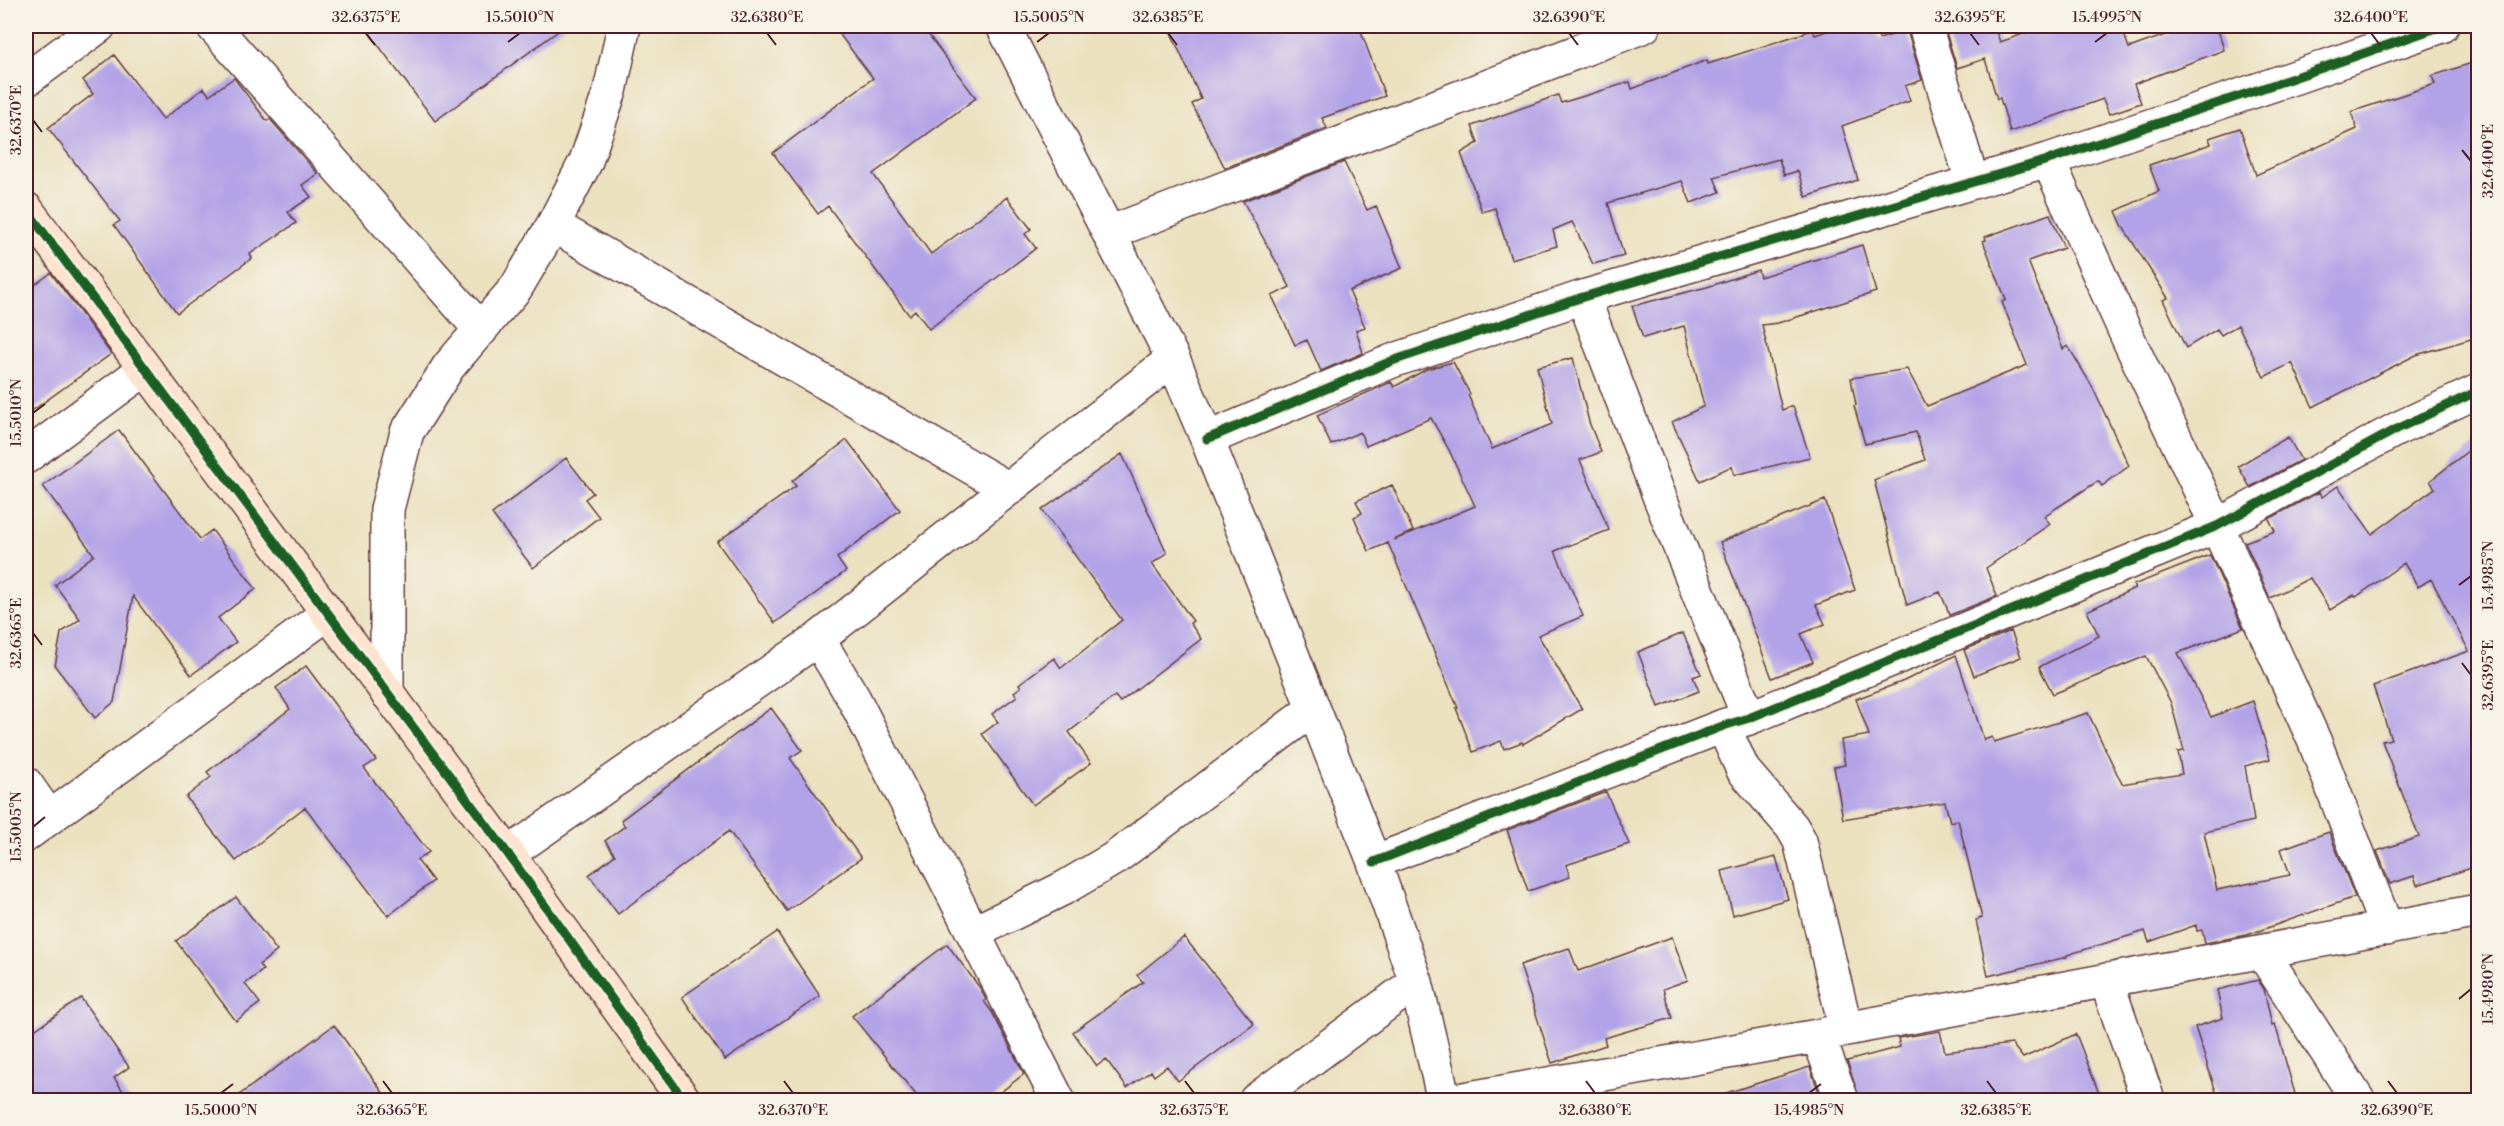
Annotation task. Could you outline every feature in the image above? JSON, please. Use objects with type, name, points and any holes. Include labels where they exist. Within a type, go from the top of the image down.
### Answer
[{"type":"street","points":[[26,81],[99,26]]},
{"type":"street","points":[[213,26],[481,330]]},
{"type":"street","points":[[387,693],[387,509],[407,432],[449,366],[516,288],[554,225],[586,162],[610,91],[624,26]]},
{"type":"street","points":[[1003,26],[1173,359],[1207,439],[1374,862],[1416,982],[1444,1101]]},
{"type":"street","points":[[1109,233],[1644,26]]},
{"type":"street","points":[[1925,26],[1972,181]]},
{"type":"street","points":[[1207,439],[1392,361],[1583,297],[2048,160],[2442,26]]},
{"type":"street","points":[[2048,160],[2314,740],[2387,929]]},
{"type":"street","points":[[26,209],[507,854],[681,1099]]},
{"type":"street","points":[[554,225],[1009,489]]},
{"type":"street","points":[[1583,297],[1660,498],[1736,722],[1743,770],[1792,827],[1800,841],[1842,1101]]},
{"type":"street","points":[[507,854],[818,639],[1173,359]]},
{"type":"street","points":[[26,457],[145,369]]},
{"type":"street","points":[[1374,862],[1736,722],[2217,526],[2397,429],[2478,392]]},
{"type":"street","points":[[26,784],[37,826],[328,613]]},
{"type":"street","points":[[818,639],[854,699],[1058,1101]]},
{"type":"street","points":[[973,933],[1064,888],[1115,858],[1313,709]]},
{"type":"street","points":[[1458,1101],[2478,911]]},
{"type":"street","points":[[2262,952],[2358,1101]]},
{"type":"street","points":[[2106,980],[2148,1101]]},
{"type":"street","points":[[1256,1101],[1416,982]]},
{"type":"building","points":[[364,26],[565,26],[435,121]]},
{"type":"building","points":[[833,26],[922,26],[976,98],[873,174],[931,254],[1007,197],[1031,229],[1025,234],[1036,248],[929,329],[915,310],[909,315],[828,206],[818,214],[773,153],[873,78]]},
{"type":"building","points":[[1168,26],[1359,26],[1385,96],[1322,118],[1327,128],[1225,168],[1192,104],[1201,99]]},
{"type":"building","points":[[1841,26],[1874,26],[1879,39],[1907,30],[1922,80],[1905,86],[1910,101],[1842,126],[1858,180],[1806,197],[1798,171],[1784,175],[1779,159],[1714,177],[1720,192],[1691,203],[1682,181],[1608,203],[1624,256],[1593,264],[1572,222],[1553,230],[1557,246],[1511,259],[1495,208],[1482,212],[1461,153],[1478,143],[1472,126],[1558,95],[1561,103],[1630,82],[1632,89],[1707,60],[1708,64],[1813,30],[1815,35]]},
{"type":"building","points":[[1944,26],[1994,26],[2000,42],[2047,26],[2121,26],[2129,48],[2191,26],[2217,26],[2224,50],[2134,84],[2141,103],[2109,114],[2103,99],[2010,132],[1985,59],[1957,68]]},
{"type":"building","points":[[114,55],[163,119],[204,88],[209,95],[234,78],[267,121],[270,119],[318,174],[302,185],[311,197],[288,212],[296,223],[250,254],[252,258],[177,313],[114,225],[120,221],[48,128],[93,94],[83,80]]},
{"type":"building","points":[[2478,61],[2478,337],[2416,355],[2313,407],[2292,363],[2264,377],[2238,325],[2221,335],[2217,329],[2186,348],[2163,300],[2168,298],[2123,227],[2116,211],[2159,191],[2149,165],[2211,144],[2209,138],[2240,128],[2256,175],[2357,129],[2351,112],[2435,84],[2432,76]]},
{"type":"building","points":[[1344,162],[1367,210],[1376,206],[1402,268],[1349,291],[1365,327],[1356,330],[1363,353],[1321,371],[1307,340],[1295,345],[1272,296],[1290,287],[1243,201]]},
{"type":"building","points":[[2050,214],[2064,248],[2028,261],[2063,349],[2068,346],[2092,386],[2129,466],[2102,486],[2098,481],[2044,516],[2050,524],[1986,568],[1997,596],[1950,615],[1940,592],[1907,605],[1874,480],[1925,460],[1916,432],[1865,444],[1854,406],[1856,405],[1851,378],[1907,369],[1927,406],[2027,365],[2002,302],[2006,300],[1983,241],[1986,240],[1985,237]]},
{"type":"building","points":[[1862,245],[1876,292],[1778,323],[1762,325],[1782,410],[1793,406],[1810,457],[1734,475],[1732,466],[1700,481],[1672,422],[1704,406],[1684,326],[1643,338],[1632,306],[1707,287],[1758,270],[1760,277]]},
{"type":"building","points":[[51,273],[111,354],[26,415],[26,291]]},
{"type":"building","points":[[1573,358],[1589,422],[1601,452],[1580,460],[1609,530],[1555,551],[1583,616],[1538,635],[1582,709],[1523,744],[1522,742],[1504,749],[1501,741],[1473,752],[1456,708],[1458,708],[1388,543],[1369,551],[1354,517],[1362,513],[1356,501],[1392,485],[1413,531],[1394,540],[1475,506],[1431,418],[1366,446],[1360,432],[1331,445],[1317,415],[1391,382],[1394,387],[1427,369],[1453,362],[1470,394],[1468,395],[1492,449],[1552,424],[1537,367]]},
{"type":"building","points":[[119,430],[200,539],[212,530],[256,589],[218,618],[236,642],[191,675],[133,596],[114,702],[95,718],[55,666],[61,633],[80,619],[55,585],[94,555],[43,486]]},
{"type":"building","points":[[2288,437],[2301,460],[2250,487],[2238,466]]},
{"type":"building","points":[[847,440],[900,510],[837,558],[846,571],[775,623],[717,542],[796,486],[792,481]]},
{"type":"building","points":[[2478,443],[2478,866],[2417,885],[2414,876],[2390,884],[2377,851],[2419,837],[2382,741],[2391,739],[2373,686],[2469,651],[2431,579],[2418,587],[2404,563],[2356,597],[2354,595],[2330,610],[2310,578],[2270,598],[2245,542],[2275,531],[2269,519],[2319,492],[2322,497],[2338,486],[2372,534],[2435,488],[2430,481]]},
{"type":"building","points":[[1122,454],[1167,553],[1152,564],[1193,621],[1190,623],[1201,639],[1120,702],[1115,696],[1069,732],[1091,763],[1033,805],[982,734],[998,722],[992,714],[1017,696],[1014,692],[1021,687],[1019,684],[1054,658],[1061,668],[1122,620],[1042,510]]},
{"type":"building","points":[[566,458],[593,493],[585,499],[599,517],[533,568],[492,514]]},
{"type":"building","points":[[1825,500],[1855,590],[1816,605],[1825,624],[1801,634],[1813,662],[1772,678],[1720,542]]},
{"type":"building","points":[[2210,555],[2243,628],[2178,653],[2211,717],[2253,701],[2270,759],[2245,766],[2254,821],[2204,832],[2217,890],[2290,875],[2281,849],[2329,832],[2355,897],[2247,935],[2205,943],[2202,930],[2197,931],[2196,925],[2149,942],[2145,931],[2067,955],[2067,957],[1988,976],[1976,920],[1982,918],[1958,820],[1950,822],[1945,802],[1843,819],[1834,767],[1845,765],[1841,740],[1869,735],[1856,699],[1904,681],[1956,655],[1984,740],[1992,737],[1994,742],[2088,713],[2122,784],[2182,774],[2178,752],[2184,751],[2171,703],[2146,656],[2053,694],[2039,667],[2099,636],[2087,611],[2135,588],[2133,585]]},
{"type":"building","points":[[2011,631],[2021,657],[1974,676],[1964,650]]},
{"type":"building","points":[[1683,633],[1701,674],[1693,677],[1699,691],[1659,707],[1638,652]]},
{"type":"building","points":[[306,666],[376,760],[364,768],[429,852],[417,860],[433,881],[388,916],[305,807],[236,861],[186,797],[211,777],[207,772],[290,709],[276,688]]},
{"type":"building","points":[[771,708],[802,750],[790,758],[861,858],[787,911],[729,831],[618,914],[589,875],[615,855],[605,841],[625,826],[621,820]]},
{"type":"building","points":[[1606,792],[1629,844],[1566,865],[1570,877],[1528,891],[1507,830]]},
{"type":"building","points":[[1776,857],[1788,899],[1733,915],[1722,871]]},
{"type":"building","points":[[236,897],[277,951],[259,965],[263,970],[245,984],[260,1003],[236,1021],[176,941]]},
{"type":"building","points":[[777,932],[820,996],[725,1060],[682,997]]},
{"type":"building","points":[[1184,937],[1254,1024],[1178,1081],[1167,1066],[1154,1076],[1151,1071],[1127,1088],[1106,1059],[1097,1066],[1073,1032],[1143,982],[1137,975]]},
{"type":"building","points":[[1672,937],[1688,980],[1663,989],[1672,1018],[1604,1038],[1606,1045],[1552,1063],[1520,965],[1569,948],[1578,971]]},
{"type":"building","points":[[947,944],[980,988],[986,1000],[984,1001],[1024,1074],[989,1101],[921,1101],[852,1016]]},
{"type":"building","points":[[2258,980],[2264,989],[2272,1025],[2275,1024],[2297,1101],[2219,1101],[2195,1027],[2223,1018],[2217,990]]},
{"type":"building","points":[[81,998],[129,1067],[114,1078],[130,1101],[26,1101],[26,1036]]},
{"type":"building","points":[[334,1025],[389,1101],[231,1101]]},
{"type":"building","points":[[1940,1031],[1945,1052],[2012,1044],[2023,1058],[2076,1034],[2102,1101],[1860,1101],[1847,1061],[1900,1047],[1898,1038]]},
{"type":"building","points":[[1810,1067],[1822,1101],[1728,1101],[1726,1093]]},
{"type":"cycle path","points":[[1207,439],[1392,361],[1583,297],[2048,160],[2442,26]]},
{"type":"cycle path","points":[[26,209],[508,854],[684,1100]]},
{"type":"cycle path","points":[[1374,862],[1723,726],[1749,718],[2217,526],[2397,429],[2478,391]]}]
